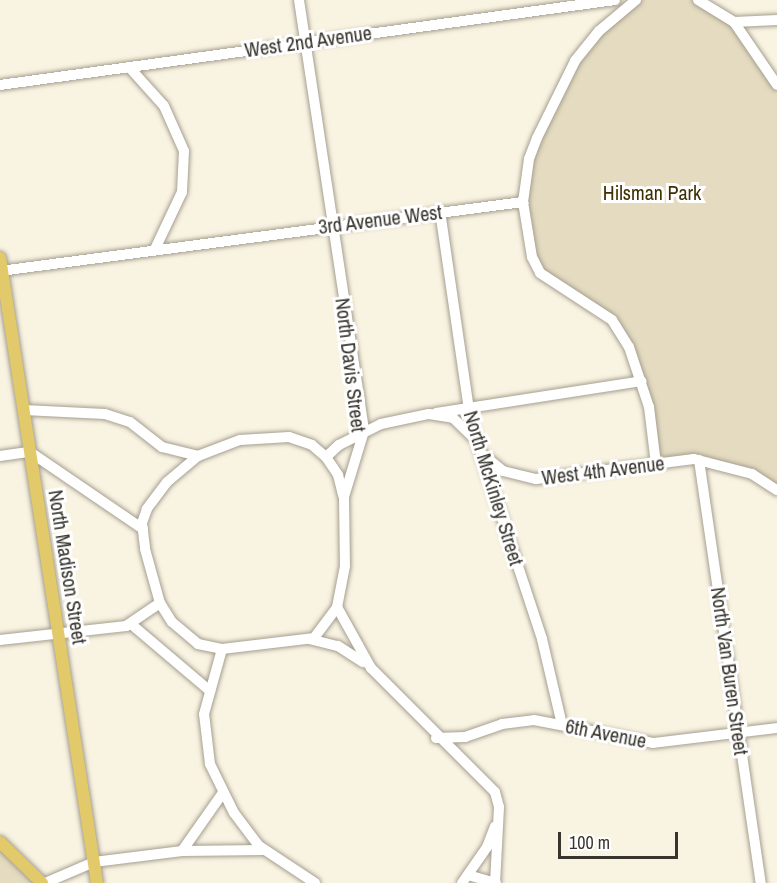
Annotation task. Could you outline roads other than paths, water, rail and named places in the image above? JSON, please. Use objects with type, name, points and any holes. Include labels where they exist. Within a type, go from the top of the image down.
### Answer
[{"type":"main road","name":"North Madison Street","points":[[0,258],[97,883]]},
{"type":"main road","points":[[0,842],[43,883]]},
{"type":"street","name":"North Davis Street","points":[[299,0],[364,431],[344,497],[345,566],[337,607]]},
{"type":"street","name":"West 2nd Avenue","points":[[0,85],[305,41],[615,0]]},
{"type":"street","points":[[636,0],[599,31],[574,61],[533,149],[523,202],[537,269],[549,281],[612,320],[629,347],[642,381],[656,464]]},
{"type":"street","points":[[698,0],[734,21],[777,85]]},
{"type":"street","points":[[734,21],[777,20]]},
{"type":"street","points":[[129,67],[164,106],[184,152],[182,192],[155,249]]},
{"type":"street","name":"3rd Avenue West","points":[[1,271],[332,225],[523,202]]},
{"type":"street","name":"North McKinley Street","points":[[440,211],[468,407],[479,451],[542,639],[562,725]]},
{"type":"street","points":[[326,457],[339,444],[394,419],[642,381]]},
{"type":"street","points":[[24,410],[105,414],[130,422],[162,447],[198,456]]},
{"type":"street","points":[[436,413],[453,418],[476,440]]},
{"type":"street","points":[[344,497],[338,475],[326,457],[302,441],[275,436],[224,444],[198,456],[157,494],[147,509],[143,529],[160,603],[172,622],[198,644],[222,649],[309,639],[338,646],[371,668],[436,738],[488,781],[498,799],[499,815],[496,883],[465,879],[487,847],[499,815]]},
{"type":"street","name":"West 4th Avenue","points":[[479,451],[503,471],[527,478],[699,460]]},
{"type":"street","points":[[0,456],[30,452],[143,529]]},
{"type":"street","points":[[699,460],[752,474],[777,490]]},
{"type":"street","name":"North Van Buren Street","points":[[699,460],[761,883]]},
{"type":"street","points":[[0,640],[131,624],[160,603]]},
{"type":"street","points":[[309,639],[327,623],[337,607],[371,668]]},
{"type":"street","points":[[131,624],[210,691]]},
{"type":"street","points":[[222,649],[204,714],[206,748],[222,794],[250,837],[298,879],[315,883]]},
{"type":"street","name":"6th Avenue","points":[[436,738],[465,737],[516,722],[562,725],[653,742],[740,734],[777,728]]},
{"type":"street","points":[[182,851],[222,794]]},
{"type":"street","points":[[43,883],[94,862],[182,851],[264,850]]},
{"type":"park label","name":"Hilsman Park","points":[[652,192]]}]
